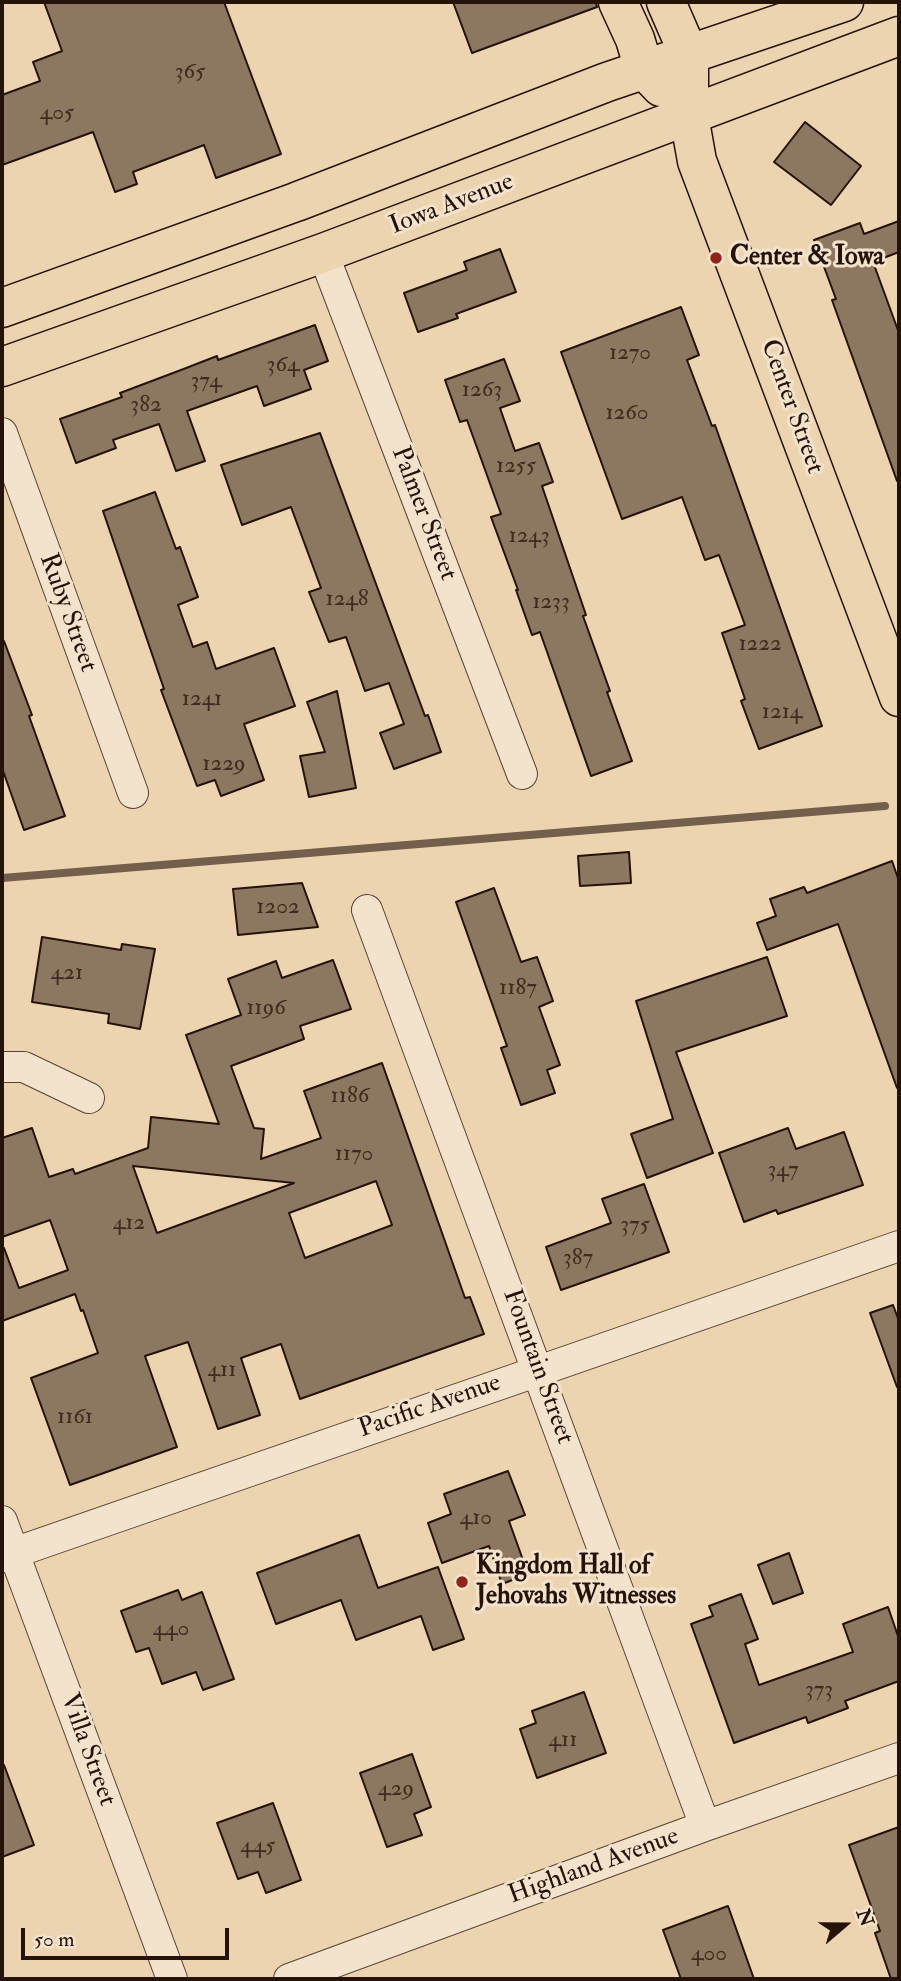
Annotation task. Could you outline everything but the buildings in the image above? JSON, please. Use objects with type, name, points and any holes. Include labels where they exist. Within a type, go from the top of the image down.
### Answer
[{"type":"main road","points":[[618,2],[635,39],[644,69],[689,116]]},
{"type":"main road","name":"Center Street","points":[[666,2],[690,55],[689,116],[697,161],[899,697]]},
{"type":"main road","points":[[2,308],[296,202],[644,69],[844,2]]},
{"type":"main road","name":"Iowa Avenue","points":[[2,368],[323,253],[899,36]]},
{"type":"street","name":"Palmer Street","points":[[323,253],[523,774]]},
{"type":"street","name":"Ruby Street","points":[[2,433],[133,793]]},
{"type":"street","name":"Fountain Street","points":[[367,910],[705,1826]]},
{"type":"street","points":[[2,1067],[24,1067],[89,1098]]},
{"type":"street","name":"Pacific Avenue","points":[[7,1554],[899,1246]]},
{"type":"street","name":"Villa Street","points":[[2,1521],[7,1554],[172,1979]]},
{"type":"street","name":"Highland Avenue","points":[[289,1979],[705,1826],[899,1758]]},
{"type":"waterway","points":[[2,878],[885,806]]},
{"type":"place","name":"Center & Iowa","points":[[716,258]]},
{"type":"place","name":"Kingdom Hall of Jehovahs Witnesses","points":[[462,1582]]}]
